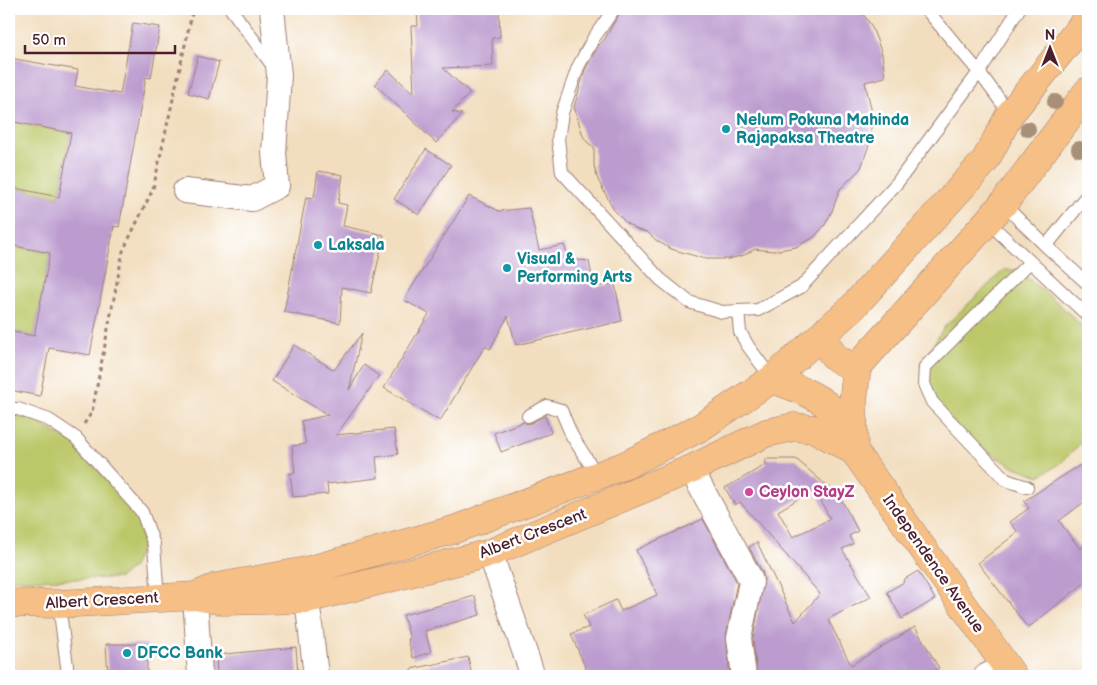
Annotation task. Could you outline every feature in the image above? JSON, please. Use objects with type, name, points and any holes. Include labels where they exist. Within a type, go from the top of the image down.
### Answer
[{"type":"main road","name":"Albert Crescent","points":[[195,596],[217,587],[306,570],[453,530],[626,465],[701,426],[772,379],[853,307],[985,161],[1010,114],[1088,18]]},
{"type":"main road","points":[[854,451],[853,402],[858,367],[996,213],[1088,91]]},
{"type":"main road","points":[[825,331],[826,345],[834,357],[845,364],[858,367]]},
{"type":"main road","name":"Independence Avenue","points":[[772,379],[811,395],[836,416],[854,451],[1002,673]]},
{"type":"main road","name":"Albert Crescent","points":[[9,603],[59,604],[195,596],[223,602],[307,600],[490,553],[691,469],[766,434],[794,426],[815,429],[854,451]]},
{"type":"main road","points":[[534,534],[553,493]]},
{"type":"street","points":[[185,191],[252,199],[277,186],[274,153],[279,75],[272,9]]},
{"type":"street","points":[[691,469],[750,578],[751,582],[739,638],[744,676]]},
{"type":"street","points":[[490,553],[533,676]]},
{"type":"street","points":[[195,596],[200,676]]},
{"type":"street","points":[[307,600],[316,676]]},
{"type":"lane","points":[[231,9],[279,75]]},
{"type":"lane","points":[[614,9],[593,39],[578,67],[562,114],[558,139],[562,172],[660,279],[689,302],[722,312],[758,310],[801,287],[897,183],[980,72],[1019,9]]},
{"type":"lane","points":[[926,9],[980,72],[1010,114]]},
{"type":"lane","points":[[1046,246],[1088,194]]},
{"type":"lane","points":[[996,213],[1046,246],[1088,284]]},
{"type":"lane","points":[[996,213],[1030,262],[1088,316]]},
{"type":"lane","points":[[1027,487],[1006,480],[932,402],[924,384],[925,367],[1030,262]]},
{"type":"lane","points":[[738,311],[740,332],[772,379]]},
{"type":"lane","points":[[528,416],[547,406],[561,410],[572,436],[596,475]]},
{"type":"lane","points":[[9,409],[18,408],[49,420],[76,438],[142,512],[154,545],[158,598]]},
{"type":"lane","points":[[59,604],[68,674],[64,676]]},
{"type":"path","points":[[76,438],[92,412],[123,250],[153,189],[194,9]]},
{"type":"green space","points":[[9,121],[71,133],[59,197],[9,187]]},
{"type":"green space","points":[[9,245],[50,253],[34,336],[9,331]]},
{"type":"green space","points":[[1004,270],[1018,270],[1058,303],[1088,332],[1088,436],[1060,464],[1039,476],[1015,467],[989,453],[943,414],[921,365],[944,327]]},
{"type":"green space","points":[[9,414],[32,419],[76,445],[137,515],[143,545],[133,567],[120,578],[9,579]]},
{"type":"building","points":[[417,9],[499,9],[500,37],[492,38],[493,66],[443,68],[470,93],[452,112],[462,114],[436,143],[375,84],[388,70],[414,94],[411,26],[418,26]]},
{"type":"building","name":"Nelum Pokuna Mahinda Rajapaksa Theatre","points":[[622,9],[859,9],[871,25],[878,43],[882,54],[885,77],[865,82],[871,108],[871,139],[861,168],[840,189],[825,225],[813,238],[796,247],[773,251],[755,249],[744,255],[729,259],[706,259],[671,249],[657,241],[647,232],[638,230],[626,223],[614,210],[598,180],[594,166],[594,147],[583,136],[574,107],[585,70]]},
{"type":"building","points":[[133,23],[160,27],[151,78],[146,77],[119,227],[114,226],[90,355],[49,348],[40,396],[9,390],[9,331],[34,336],[50,253],[9,245],[9,187],[59,197],[71,133],[9,121],[9,58],[78,70],[75,86],[120,94]]},
{"type":"building","points":[[198,56],[219,62],[209,99],[188,93]]},
{"type":"building","points":[[426,149],[451,165],[419,215],[394,199]]},
{"type":"building","name":"Laksala","points":[[318,171],[343,175],[338,203],[347,205],[343,226],[384,235],[371,293],[342,287],[340,323],[284,312],[306,197],[314,198]]},
{"type":"building","name":"Visual & Performing Arts","points":[[469,196],[499,211],[529,208],[539,250],[564,245],[569,259],[589,261],[594,287],[615,284],[622,321],[516,345],[508,316],[490,349],[485,346],[440,421],[384,388],[429,314],[404,300]]},
{"type":"building","points":[[362,333],[349,390],[364,365],[379,376],[336,435],[394,429],[398,454],[376,457],[378,478],[327,484],[328,494],[293,497],[290,473],[295,473],[292,446],[306,444],[301,421],[328,415],[272,381],[294,345],[334,370]]},
{"type":"building","points":[[545,416],[551,433],[501,452],[494,433],[523,422],[531,423]]},
{"type":"building","points":[[764,459],[796,459],[840,497],[858,531],[849,536],[853,544],[842,549],[871,597],[828,619],[851,665],[915,627],[939,668],[925,676],[757,676],[753,639],[764,579],[762,571],[749,547],[757,542],[795,622],[820,594],[740,502],[735,505],[725,488],[767,464]],"holes":[[[815,489],[830,519],[793,537],[778,511]]]},
{"type":"building","points":[[1088,460],[1088,499],[1059,521],[1080,549],[1088,543],[1088,580],[1028,628],[978,563],[1018,532],[1010,522],[1029,508],[1024,501]]},
{"type":"building","points":[[703,519],[737,583],[726,635],[730,676],[589,676],[571,634],[589,627],[583,615],[616,600],[621,611],[657,595],[636,550]]},
{"type":"building","points":[[918,571],[935,599],[902,619],[887,592]]},
{"type":"building","points":[[475,596],[480,615],[425,631],[431,652],[413,658],[403,615]]},
{"type":"building","name":"DFCC Bank","points":[[106,644],[147,644],[147,676],[108,676]]},
{"type":"building","points":[[296,647],[298,676],[217,676],[216,655]]},
{"type":"building","points":[[468,657],[472,676],[412,676],[411,669]]},
{"type":"place","name":"Nelum Pokuna Mahinda Rajapaksa Theatre","points":[[726,129]]},
{"type":"place","name":"Laksala","points":[[318,245]]},
{"type":"place","name":"Visual & Performing Arts","points":[[507,268]]},
{"type":"place","name":"Ceylon StayZ","points":[[749,492]]},
{"type":"place","name":"DFCC Bank","points":[[127,653]]}]
